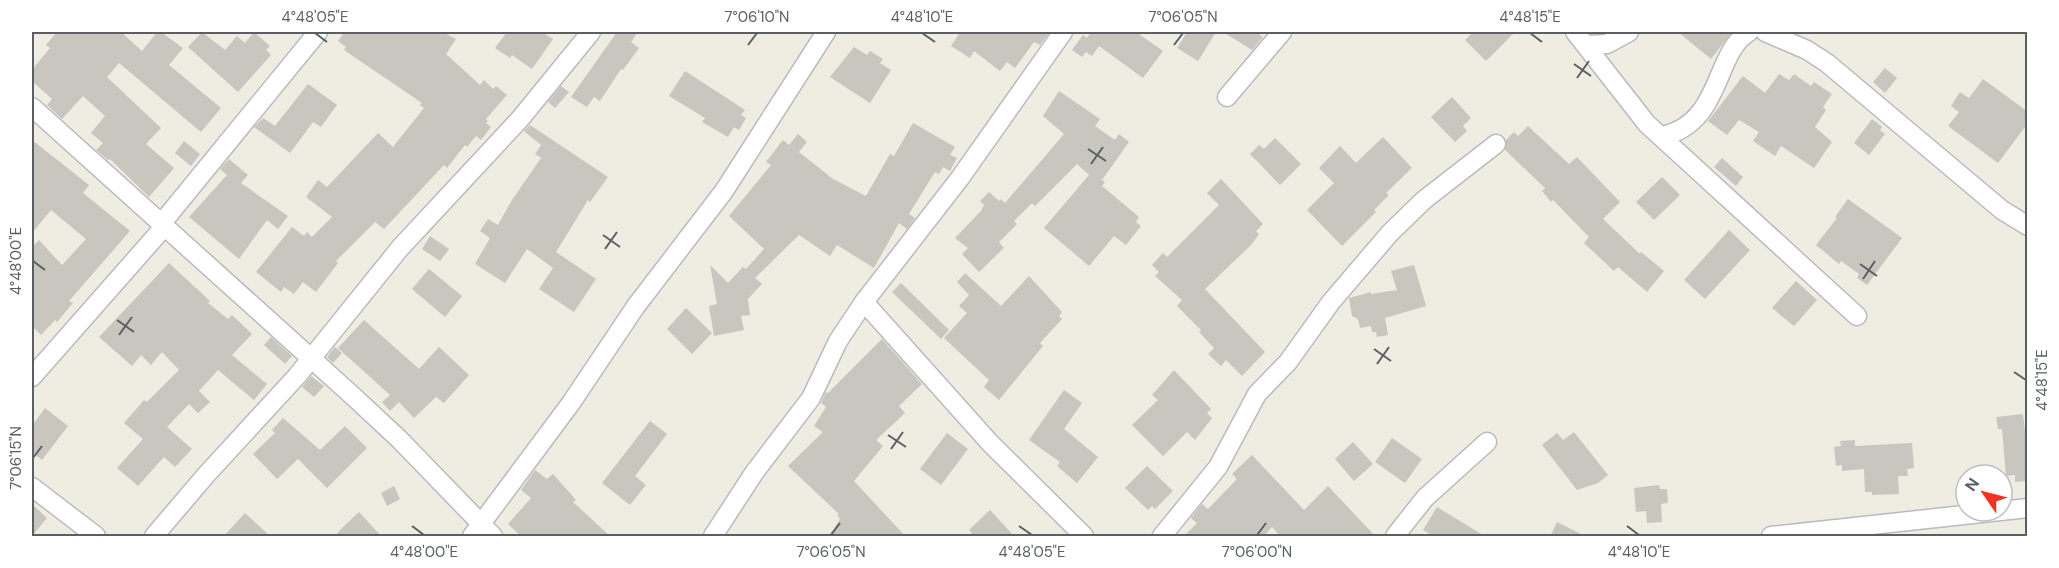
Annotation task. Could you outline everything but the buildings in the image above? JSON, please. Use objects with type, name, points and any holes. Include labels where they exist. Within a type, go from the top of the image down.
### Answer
[{"type":"street","points":[[32,377],[162,226],[318,32]]},
{"type":"street","points":[[154,537],[310,359],[400,248],[520,119],[591,32]]},
{"type":"street","points":[[33,111],[399,439],[482,532],[636,306],[723,191],[826,32]]},
{"type":"street","points":[[713,537],[754,472],[811,398],[838,341],[864,302],[960,178],[1063,32]]},
{"type":"street","points":[[1227,97],[1282,32]]},
{"type":"street","points":[[1581,38],[1607,44],[1629,32]]},
{"type":"street","points":[[1662,136],[1682,128],[1697,116],[1711,99],[1739,40],[1749,32]]},
{"type":"street","points":[[1772,33],[1827,63],[2002,210],[2028,226]]},
{"type":"street","points":[[1581,38],[1647,124],[1857,316]]},
{"type":"street","points":[[1162,537],[1218,467],[1257,394],[1288,362],[1331,302],[1360,267],[1424,200],[1496,144]]},
{"type":"street","points":[[864,302],[990,443],[1084,537]]},
{"type":"street","points":[[1395,537],[1425,498],[1487,442]]},
{"type":"street","points":[[32,487],[96,537]]},
{"type":"street","points":[[1771,537],[2028,508]]}]
